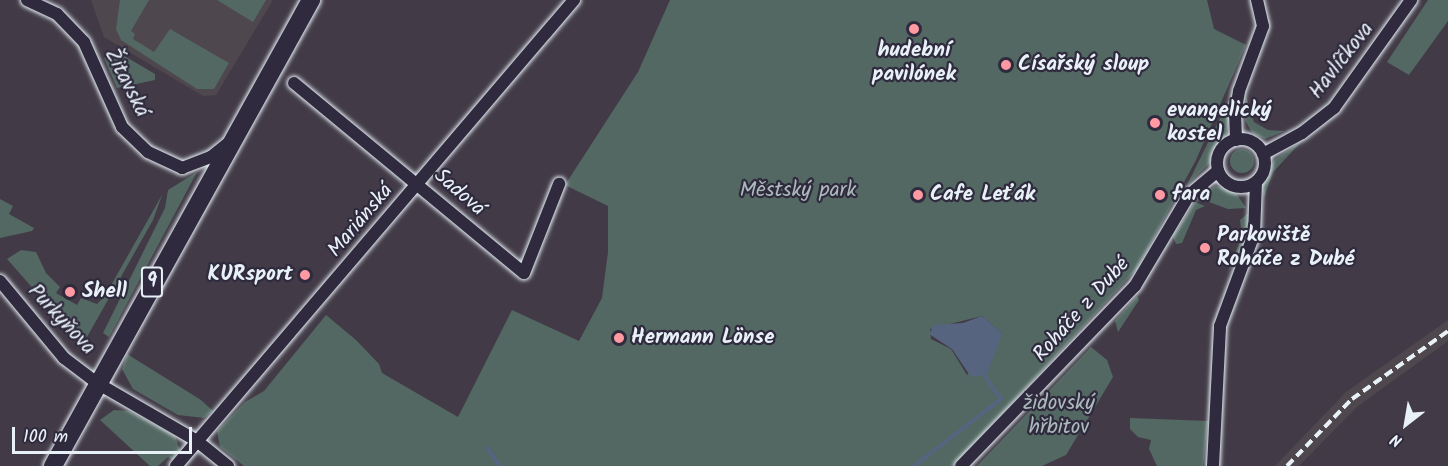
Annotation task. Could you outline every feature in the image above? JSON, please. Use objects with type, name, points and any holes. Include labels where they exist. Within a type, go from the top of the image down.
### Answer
[{"type":"main road","name":"9","points":[[53,466],[229,142],[311,0]]},
{"type":"street","name":"Mariánská","points":[[176,466],[574,0]]},
{"type":"street","points":[[1213,466],[1221,362],[1219,330],[1254,234],[1257,208],[1256,182],[1264,169],[1263,154],[1251,141],[1236,140],[1235,114],[1239,91],[1263,26],[1257,0]]},
{"type":"street","name":"Havlíčkova","points":[[1263,154],[1302,134],[1334,108],[1411,0]]},
{"type":"street","name":"Žitavská","points":[[35,1],[57,14],[84,42],[122,127],[148,152],[182,168],[211,157],[229,142]]},
{"type":"street","name":"Sadová","points":[[294,83],[524,273],[559,184]]},
{"type":"street","name":"Roháče z Dubé","points":[[961,466],[1135,286],[1189,195],[1218,171],[1220,152],[1236,140]]},
{"type":"street","points":[[1218,171],[1226,182],[1240,187],[1257,208]]},
{"type":"street","points":[[1240,187],[1256,182]]},
{"type":"street","name":"Purkyňova","points":[[0,281],[64,358],[97,383],[197,441],[228,466]]},
{"type":"shaded area","points":[[91,0],[273,0],[216,95],[203,96],[104,37]]},
{"type":"shaded area","points":[[1448,320],[1448,341],[1358,406],[1299,466],[1275,466],[1346,392]]},
{"type":"green space","points":[[120,0],[149,0],[131,31],[135,34],[133,39],[154,52],[170,29],[229,63],[214,89],[197,89],[121,40],[116,29]]},
{"type":"green space","points":[[217,0],[266,0],[253,22]]},
{"type":"green space","name":"Městský park","points":[[670,0],[1207,0],[1214,29],[1246,45],[1196,160],[1137,269],[953,466],[244,466],[220,447],[217,431],[245,402],[264,391],[326,315],[356,340],[379,364],[382,373],[458,417],[512,310],[579,341],[602,298],[608,252],[608,206],[565,185],[638,72]],"holes":[[[982,316],[1002,333],[967,375],[951,349],[931,339],[930,329]]]},
{"type":"green space","points":[[1428,0],[1448,0],[1448,21],[1409,75],[1387,62]]},
{"type":"green space","points":[[113,54],[121,54],[155,74],[155,80],[117,88],[104,58]]},
{"type":"green space","points":[[1233,92],[1227,133],[1213,160],[1187,185]]},
{"type":"green space","points":[[1246,96],[1254,122],[1268,130],[1284,131],[1265,139],[1252,133],[1245,120]]},
{"type":"green space","points":[[1302,141],[1273,172],[1264,198],[1262,187],[1274,160]]},
{"type":"green space","points":[[1242,149],[1247,150],[1253,156],[1253,166],[1247,172],[1242,173],[1237,172],[1231,166],[1230,161],[1231,156],[1237,150]]},
{"type":"green space","points":[[197,172],[109,337],[103,333],[165,208],[168,190]]},
{"type":"green space","points":[[1215,186],[1234,190],[1246,208],[1228,209],[1198,198]]},
{"type":"green space","points":[[162,195],[153,220],[87,337],[67,327],[7,259],[21,250],[36,252],[46,273],[60,287],[56,293],[77,305],[81,298],[97,304],[105,296]]},
{"type":"green space","points":[[0,199],[13,206],[9,214],[34,228],[32,231],[0,238]]},
{"type":"green space","points":[[1195,202],[1205,206],[1196,210],[1182,243],[1176,244],[1173,236]]},
{"type":"green space","points":[[1248,213],[1245,246],[1228,271],[1242,237],[1240,220]]},
{"type":"green space","points":[[1137,296],[1139,300],[1118,332],[1115,321]]},
{"type":"green space","name":"židovský hřbitov","points":[[1091,347],[1107,360],[1113,377],[1066,455],[1042,466],[977,466]]},
{"type":"green space","points":[[127,354],[201,400],[213,411],[204,418],[178,415],[133,389],[122,369]]},
{"type":"green space","points":[[114,410],[129,411],[175,436],[180,450],[172,460],[168,457],[158,466],[150,466],[100,420]]},
{"type":"green space","points":[[1130,418],[1208,421],[1203,466],[1157,466],[1149,449],[1151,440],[1138,437],[1130,429]]},
{"type":"water","points":[[982,316],[1002,333],[987,374],[971,377],[952,349],[929,334],[934,325],[963,323]]},
{"type":"waterway","points":[[914,466],[1001,399],[983,374]]},
{"type":"waterway","points":[[487,448],[500,466]]},
{"type":"railway","points":[[1287,466],[1352,399],[1448,331]]},
{"type":"place","name":"hudební pavilónek","points":[[914,29]]},
{"type":"place","name":"Císařský sloup","points":[[1006,65]]},
{"type":"place","name":"evangelický kostel","points":[[1155,123]]},
{"type":"place","name":"Cafe Leťák","points":[[918,195]]},
{"type":"place","name":"fara","points":[[1160,195]]},
{"type":"place","name":"Parkoviště Roháče z Dubé","points":[[1205,248]]},
{"type":"place","name":"KURsport","points":[[305,275]]},
{"type":"place","name":"Shell","points":[[70,292]]},
{"type":"place","name":"Hermann Lönse","points":[[619,338]]}]
